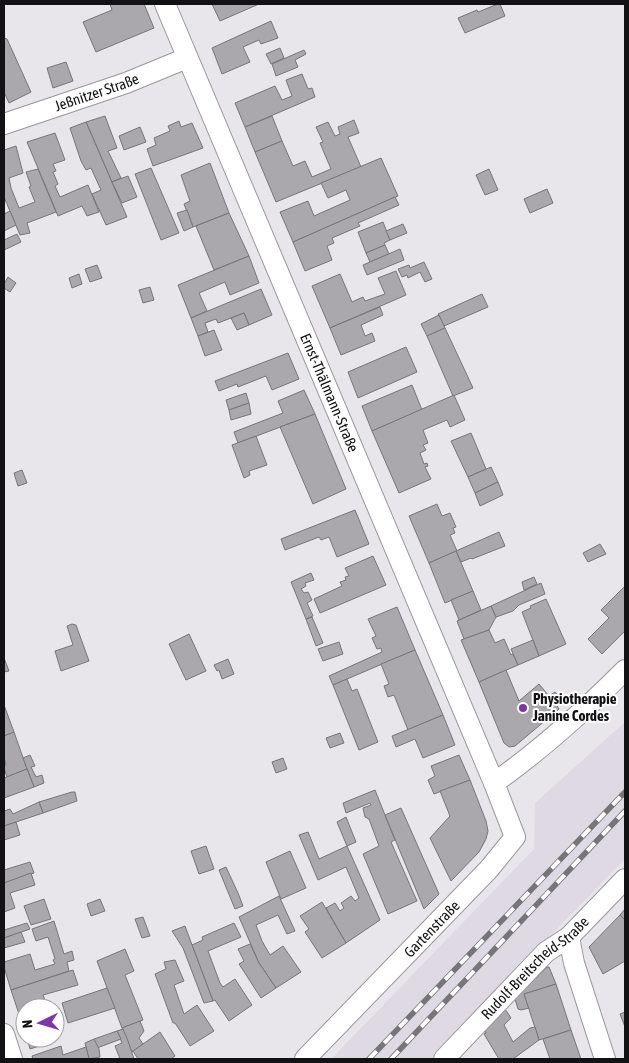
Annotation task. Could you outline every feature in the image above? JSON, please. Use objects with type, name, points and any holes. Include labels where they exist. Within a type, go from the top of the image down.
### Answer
[{"type":"street","name":"Ernst-Thälmann-Straße","points":[[165,4],[494,783]]},
{"type":"street","name":"Jeßnitzer Straße","points":[[4,124],[126,83],[187,58]]},
{"type":"street","points":[[494,783],[514,769],[568,723],[625,670]]},
{"type":"street","name":"Gartenstraße","points":[[305,1059],[490,869],[515,837],[494,783]]},
{"type":"street","name":"Rudolf-Breitscheid-Straße","points":[[444,1059],[546,952],[569,937],[625,878]]},
{"type":"street","points":[[569,937],[574,963],[605,1059]]},
{"type":"street","points":[[4,1034],[12,1059]]},
{"type":"shaded area","points":[[625,722],[625,859],[431,1059],[331,1059],[534,849],[535,803]]},
{"type":"building","points":[[110,4],[144,4],[154,28],[96,52],[83,22],[112,10]]},
{"type":"building","points":[[212,4],[259,4],[220,21]]},
{"type":"building","points":[[500,4],[505,16],[465,33],[458,18]]},
{"type":"building","points":[[271,21],[278,38],[261,44],[259,40],[243,47],[250,62],[222,74],[212,48]]},
{"type":"building","points":[[4,38],[7,39],[31,92],[9,103],[4,92]]},
{"type":"building","points":[[280,48],[284,58],[271,64],[266,54]]},
{"type":"building","points":[[304,50],[306,54],[295,60],[298,67],[276,76],[272,64]]},
{"type":"building","points":[[66,62],[73,81],[53,88],[47,68]]},
{"type":"building","points":[[302,74],[308,89],[312,88],[315,97],[245,127],[235,103],[275,86],[282,100],[292,96],[286,80]]},
{"type":"building","points":[[105,116],[117,148],[108,151],[121,178],[112,182],[86,122]]},
{"type":"building","points":[[272,116],[282,141],[255,152],[245,127]]},
{"type":"building","points":[[354,120],[359,133],[348,137],[361,167],[276,202],[255,152],[282,141],[293,166],[305,161],[312,177],[331,169],[320,143],[323,142],[316,127],[328,122],[335,136],[340,134],[338,127]]},
{"type":"building","points":[[179,121],[181,127],[192,123],[203,148],[153,166],[147,149],[156,145],[154,138],[170,131],[168,126]]},
{"type":"building","points":[[86,122],[127,217],[106,225],[92,194],[101,190],[91,168],[86,170],[81,161],[70,128]]},
{"type":"building","points":[[140,127],[146,142],[124,150],[119,136]]},
{"type":"building","points":[[55,133],[65,160],[53,164],[56,171],[53,172],[58,184],[55,186],[60,197],[88,185],[99,212],[87,216],[82,206],[58,216],[27,142]]},
{"type":"building","points":[[16,146],[23,173],[9,178],[19,208],[35,202],[26,172],[38,169],[56,212],[27,223],[30,233],[20,235],[4,197],[4,150]]},
{"type":"building","points":[[381,158],[398,196],[293,242],[280,212],[308,201],[314,216],[350,200],[346,190],[328,198],[321,183]]},
{"type":"building","points":[[210,163],[229,213],[193,227],[184,204],[190,201],[181,175]]},
{"type":"building","points":[[151,168],[179,233],[161,240],[135,174]]},
{"type":"building","points":[[489,169],[498,190],[485,195],[476,175]]},
{"type":"building","points":[[128,176],[137,197],[122,203],[112,182]]},
{"type":"building","points":[[547,189],[553,203],[530,213],[524,199]]},
{"type":"building","points":[[395,197],[399,205],[358,223],[360,226],[332,238],[334,243],[327,246],[332,260],[305,271],[293,242]]},
{"type":"building","points":[[187,210],[193,227],[184,231],[177,213]]},
{"type":"building","points":[[10,211],[16,225],[4,231],[4,214]]},
{"type":"building","points":[[229,213],[249,256],[214,270],[196,226]]},
{"type":"building","points":[[383,222],[390,240],[384,243],[385,245],[366,253],[358,232]]},
{"type":"building","points":[[403,224],[407,233],[390,240],[386,231]]},
{"type":"building","points":[[17,234],[21,242],[4,250],[4,240]]},
{"type":"building","points":[[385,245],[389,254],[370,262],[366,253]]},
{"type":"building","points":[[400,249],[404,260],[367,275],[363,265]]},
{"type":"building","points":[[249,256],[259,283],[230,295],[225,282],[199,293],[207,311],[191,318],[178,285]]},
{"type":"building","points":[[424,262],[432,279],[425,282],[420,272],[408,278],[407,275],[402,277],[398,269],[409,265],[410,268]]},
{"type":"building","points":[[97,265],[102,278],[90,282],[85,269]]},
{"type":"building","points":[[396,271],[406,295],[330,328],[312,286],[340,274],[352,302],[363,297],[365,301],[385,294],[378,278]]},
{"type":"building","points":[[79,274],[82,284],[72,288],[69,278]]},
{"type":"building","points":[[8,277],[16,283],[10,292],[4,288]]},
{"type":"building","points":[[150,287],[154,300],[143,303],[139,290]]},
{"type":"building","points":[[261,289],[272,315],[249,325],[244,313],[218,323],[216,319],[205,323],[208,332],[198,336],[191,318]]},
{"type":"building","points":[[482,294],[488,307],[444,326],[438,314]]},
{"type":"building","points":[[380,307],[383,315],[361,325],[365,336],[372,333],[375,341],[341,355],[330,328]]},
{"type":"building","points":[[244,313],[249,325],[237,330],[231,318]]},
{"type":"building","points":[[439,315],[445,328],[427,336],[421,324]]},
{"type":"building","points":[[445,328],[473,388],[453,396],[427,336]]},
{"type":"building","points":[[214,330],[222,350],[205,356],[198,336]]},
{"type":"building","points":[[406,347],[417,372],[358,398],[348,372]]},
{"type":"building","points":[[288,353],[299,379],[272,390],[266,376],[238,387],[237,384],[219,391],[215,381]]},
{"type":"building","points":[[412,385],[422,410],[372,431],[362,406]]},
{"type":"building","points":[[304,390],[315,414],[238,443],[234,432],[283,413],[278,401]]},
{"type":"building","points":[[246,393],[249,403],[229,410],[226,400]]},
{"type":"building","points":[[454,395],[465,420],[450,427],[447,420],[423,430],[428,443],[423,445],[426,450],[420,453],[424,464],[427,463],[428,466],[425,467],[431,479],[399,493],[372,431]]},
{"type":"building","points":[[249,403],[251,414],[231,420],[229,410]]},
{"type":"building","points":[[315,414],[346,489],[313,504],[280,427]]},
{"type":"building","points":[[471,433],[486,469],[468,477],[451,441]]},
{"type":"building","points":[[256,436],[267,465],[249,471],[250,475],[244,478],[232,445]]},
{"type":"building","points":[[491,467],[498,482],[475,493],[468,477]]},
{"type":"building","points":[[22,470],[27,483],[18,486],[14,473]]},
{"type":"building","points":[[498,482],[503,495],[480,506],[475,493]]},
{"type":"building","points":[[437,504],[442,516],[450,513],[456,527],[453,528],[455,533],[450,535],[457,551],[429,563],[409,516]]},
{"type":"building","points":[[355,510],[369,544],[337,557],[329,537],[321,540],[319,537],[285,550],[281,539]]},
{"type":"building","points":[[499,532],[505,546],[461,562],[456,551]]},
{"type":"building","points":[[600,544],[606,554],[588,562],[583,553]]},
{"type":"building","points":[[456,551],[473,591],[445,603],[429,563]]},
{"type":"building","points":[[373,556],[386,585],[320,613],[314,599],[342,586],[340,582],[346,580],[345,577],[349,576],[345,568]]},
{"type":"building","points":[[311,573],[314,580],[305,583],[306,586],[301,589],[304,593],[308,592],[312,600],[307,603],[313,616],[306,619],[291,582]]},
{"type":"building","points":[[534,577],[537,584],[524,590],[522,582]]},
{"type":"building","points":[[541,583],[545,594],[519,605],[513,611],[496,617],[491,606]]},
{"type":"building","points":[[625,586],[625,631],[602,654],[588,639],[609,618],[601,610]]},
{"type":"building","points":[[473,591],[481,610],[459,620],[451,600]]},
{"type":"building","points":[[546,599],[566,644],[539,656],[522,612]]},
{"type":"building","points":[[491,606],[496,617],[489,630],[464,639],[457,621]]},
{"type":"building","points":[[397,607],[415,650],[333,685],[329,676],[382,652],[381,648],[377,649],[372,638],[376,636],[368,619]]},
{"type":"building","points":[[312,617],[323,643],[316,646],[306,619]]},
{"type":"building","points":[[76,625],[89,661],[61,671],[55,651],[73,645],[67,626]]},
{"type":"building","points":[[489,630],[495,643],[504,639],[518,665],[479,682],[461,640]]},
{"type":"building","points":[[189,634],[206,671],[186,680],[169,644]]},
{"type":"building","points":[[533,640],[539,656],[518,665],[511,649]]},
{"type":"building","points":[[339,642],[343,654],[323,661],[318,649]]},
{"type":"building","points":[[415,650],[443,715],[408,730],[394,695],[388,697],[384,686],[389,684],[381,664]]},
{"type":"building","points":[[4,658],[9,671],[4,672]]},
{"type":"building","points":[[228,659],[234,674],[222,679],[219,670],[217,671],[214,665]]},
{"type":"building","name":"Physiotherapie Janine Cordes","points":[[506,670],[519,701],[539,684],[549,696],[555,692],[563,702],[557,706],[559,709],[515,746],[509,747],[504,743],[479,682]]},
{"type":"building","points":[[347,679],[352,691],[357,689],[378,742],[359,750],[333,685]]},
{"type":"building","points":[[4,705],[14,732],[4,736]]},
{"type":"building","points":[[443,715],[455,745],[423,758],[415,739],[396,747],[392,736]]},
{"type":"building","points":[[14,732],[27,769],[7,777],[4,768],[6,765],[4,736]]},
{"type":"building","points":[[340,733],[344,743],[330,748],[326,738]]},
{"type":"building","points":[[30,755],[35,766],[31,767],[36,777],[42,775],[44,783],[34,787],[23,758]]},
{"type":"building","points":[[459,755],[470,780],[434,794],[428,780],[435,776],[431,766]]},
{"type":"building","points":[[283,758],[287,769],[276,773],[272,762]]},
{"type":"building","points":[[27,769],[34,787],[4,798],[4,778]]},
{"type":"building","points":[[470,780],[488,831],[479,852],[451,881],[430,838],[450,816],[440,791]]},
{"type":"building","points":[[375,790],[395,840],[391,842],[417,901],[388,914],[363,854],[379,846],[369,819],[365,817],[363,808],[371,805],[370,803],[346,813],[343,803]]},
{"type":"building","points":[[75,792],[77,801],[43,813],[39,802]]},
{"type":"building","points":[[39,802],[43,813],[4,826],[4,811],[10,809],[13,814]]},
{"type":"building","points":[[401,808],[439,894],[424,909],[385,815]]},
{"type":"building","points":[[346,817],[356,842],[347,846],[337,822]]},
{"type":"building","points":[[16,822],[20,835],[4,840],[4,826]]},
{"type":"building","points":[[308,832],[319,859],[347,846],[380,920],[346,943],[326,908],[335,903],[340,911],[344,908],[341,903],[351,896],[355,901],[359,898],[346,867],[318,880],[299,835]]},
{"type":"building","points":[[206,846],[214,869],[199,874],[191,851]]},
{"type":"building","points":[[290,851],[306,888],[281,899],[266,862]]},
{"type":"building","points":[[30,862],[34,873],[4,883],[4,870]]},
{"type":"building","points":[[226,867],[243,906],[235,909],[219,870]]},
{"type":"building","points":[[31,873],[35,885],[10,893],[15,908],[4,912],[4,883]]},
{"type":"building","points":[[279,896],[295,931],[287,934],[278,915],[256,925],[270,955],[283,946],[301,972],[276,988],[259,963],[239,917]]},
{"type":"building","points":[[44,899],[51,919],[31,925],[24,906]]},
{"type":"building","points":[[100,899],[105,911],[91,916],[87,904]]},
{"type":"building","points":[[322,902],[346,943],[322,958],[305,932],[309,929],[300,916]]},
{"type":"building","points":[[625,909],[625,920],[620,915]]},
{"type":"building","points":[[620,915],[625,920],[625,961],[603,974],[589,947]]},
{"type":"building","points":[[143,917],[150,936],[142,938],[135,919]]},
{"type":"building","points":[[54,921],[64,954],[72,951],[74,960],[67,962],[69,971],[11,990],[4,962],[30,954],[35,970],[55,964],[48,937],[36,941],[32,929]]},
{"type":"building","points":[[27,923],[30,929],[4,938],[4,930]]},
{"type":"building","points":[[234,923],[241,937],[208,951],[223,987],[235,979],[252,1005],[229,1021],[215,1000],[213,1001],[192,945],[203,940],[202,937]]},
{"type":"building","points":[[185,926],[213,1001],[204,1003],[183,948],[172,931]]},
{"type":"building","points":[[21,932],[25,942],[4,948],[4,938]]},
{"type":"building","points":[[250,944],[259,963],[276,988],[261,998],[239,964],[244,961],[238,949]]},
{"type":"building","points":[[125,949],[134,971],[125,975],[143,1020],[122,1028],[97,961]]},
{"type":"building","points":[[175,960],[184,981],[174,985],[184,1014],[197,1005],[214,1031],[190,1046],[175,1023],[173,1023],[155,974],[166,969],[164,962]]},
{"type":"building","points":[[549,967],[556,984],[524,994],[529,1008],[518,1009],[515,999]]},
{"type":"building","points":[[73,970],[78,985],[43,995],[44,998],[15,998],[15,1002],[11,990]]},
{"type":"building","points":[[556,984],[571,1030],[539,1040],[524,994]]},
{"type":"building","points":[[107,988],[115,1008],[68,1023],[65,1013],[65,1002]]},
{"type":"building","points":[[505,1009],[511,1018],[504,1025],[513,1042],[530,1028],[535,1027],[539,1040],[513,1059],[499,1059],[484,1034],[486,1033],[485,1030]]},
{"type":"building","points":[[625,1012],[625,1027],[620,1014]]},
{"type":"building","points":[[140,1021],[144,1031],[139,1038],[143,1044],[132,1052],[122,1028]]},
{"type":"building","points":[[123,1029],[134,1059],[120,1059],[115,1046],[122,1043],[117,1031]]},
{"type":"building","points":[[571,1030],[581,1059],[550,1059],[543,1039]]},
{"type":"building","points":[[117,1031],[121,1039],[97,1048],[94,1039]]},
{"type":"building","points":[[160,1032],[175,1056],[171,1059],[138,1059],[133,1051]]},
{"type":"building","points":[[94,1039],[99,1049],[100,1057],[89,1059],[85,1043]]},
{"type":"building","points":[[86,1047],[89,1059],[33,1059],[32,1056],[55,1048],[61,1048],[63,1055]]},
{"type":"railway","points":[[369,1059],[625,792]]},
{"type":"railway","points":[[391,1059],[625,811]]},
{"type":"place","name":"Physiotherapie Janine Cordes","points":[[523,708]]}]
